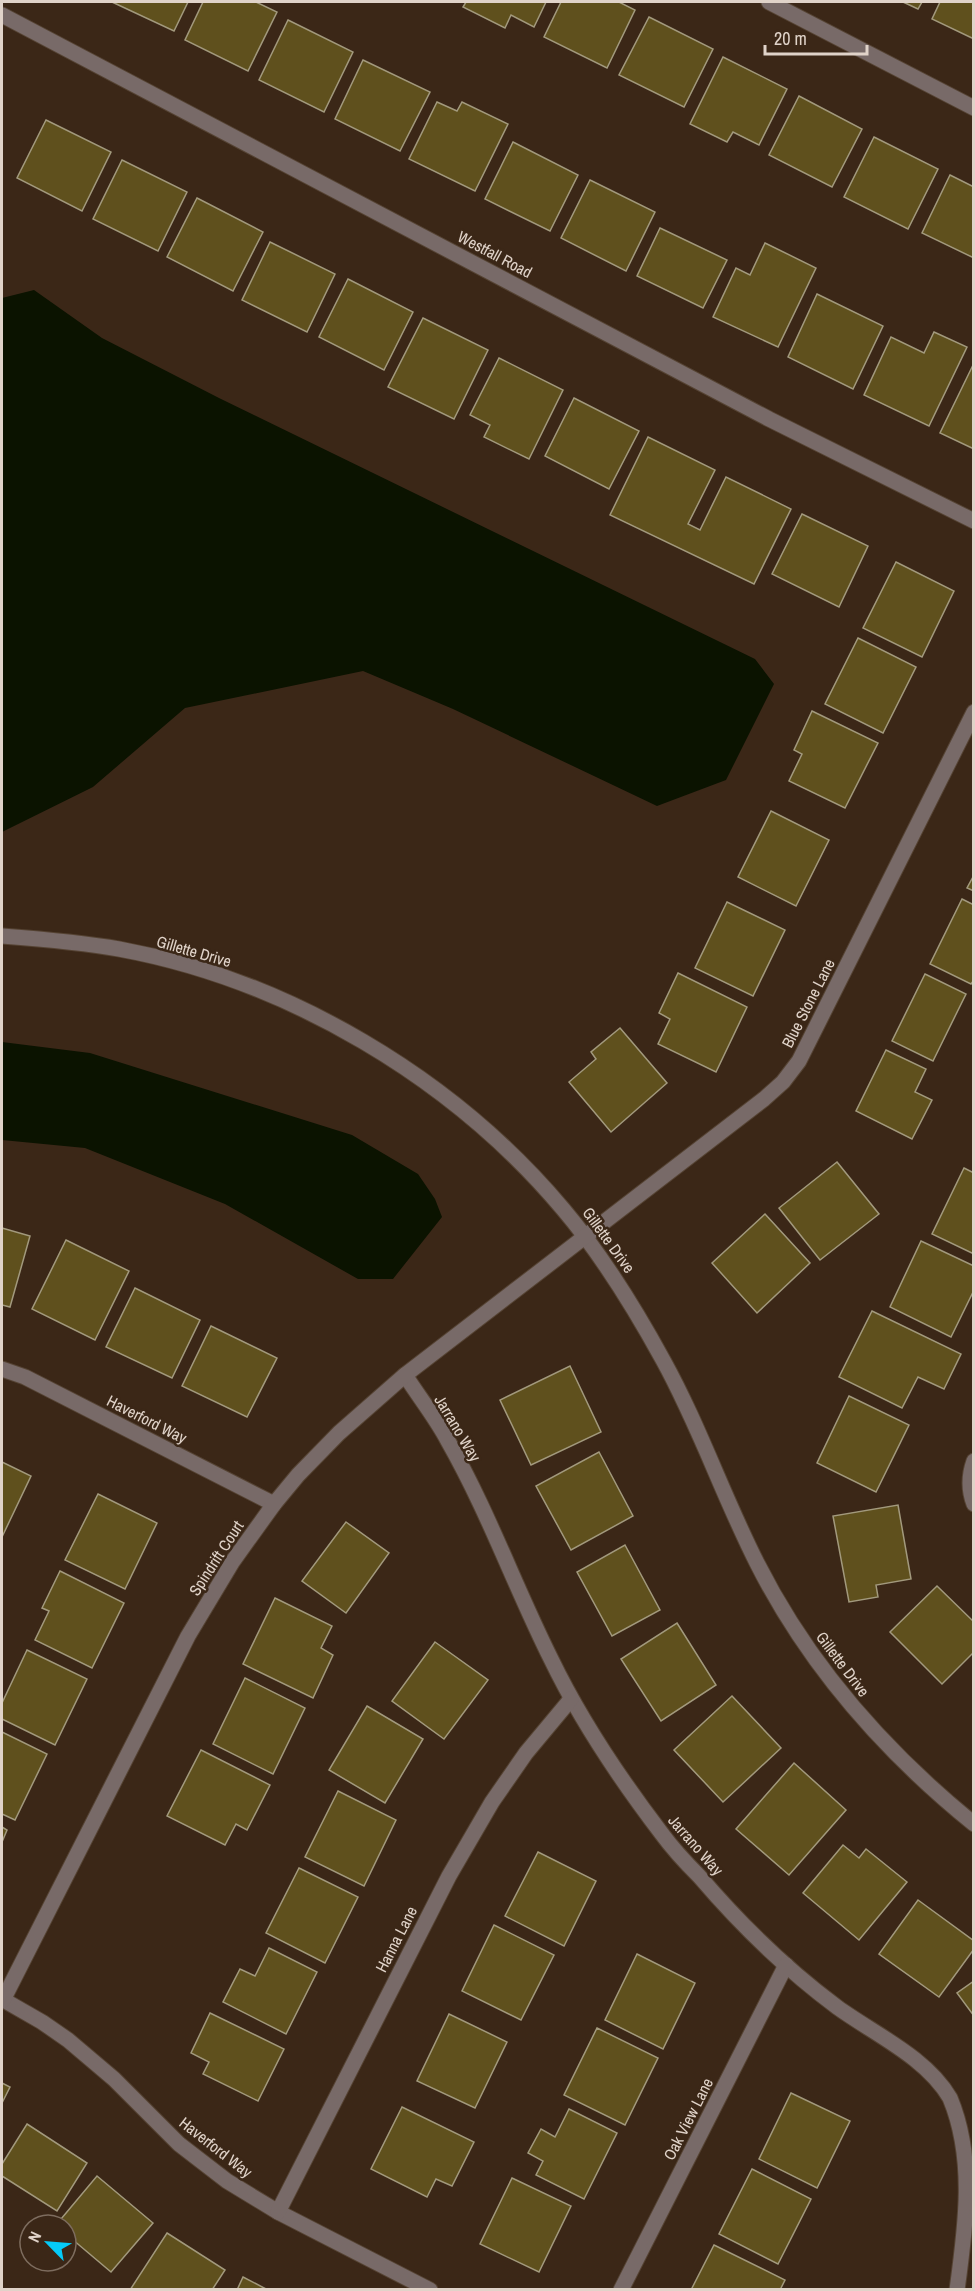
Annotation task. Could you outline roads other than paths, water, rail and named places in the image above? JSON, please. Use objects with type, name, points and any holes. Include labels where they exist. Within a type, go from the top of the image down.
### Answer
[{"type":"street","points":[[769,2],[974,108]]},
{"type":"street","name":"Westfall Road","points":[[2,15],[759,414],[974,521]]},
{"type":"street","name":"Blue Stone Lane","points":[[585,1237],[783,1082],[799,1060],[974,712]]},
{"type":"street","name":"Gillette Drive","points":[[2,936],[64,940],[122,949],[207,972],[262,991],[316,1015],[393,1059],[464,1111],[529,1171],[585,1237],[621,1286],[665,1362],[756,1562],[784,1612],[833,1684],[891,1750],[932,1791],[974,1824]]},
{"type":"street","name":"Spindrift Court","points":[[2,2000],[189,1636],[233,1561],[274,1504],[339,1433],[405,1376],[585,1237]]},
{"type":"street","name":"Haverford Way","points":[[2,1369],[25,1377],[274,1504]]},
{"type":"street","name":"Jarrano Way","points":[[405,1376],[452,1448],[550,1659],[571,1699],[605,1756],[663,1836],[729,1911],[786,1965],[836,2006],[913,2059],[932,2076],[952,2102],[967,2140],[971,2165],[970,2190],[957,2289]]},
{"type":"street","points":[[974,1461],[970,1472],[971,1497],[974,1504]]},
{"type":"street","name":"Hanna Lane","points":[[278,2212],[449,1876],[492,1802],[526,1752],[571,1699]]},
{"type":"street","name":"Oak View Lane","points":[[621,2289],[786,1965]]},
{"type":"street","name":"Haverford Way","points":[[2,2000],[68,2040],[114,2079],[179,2144],[227,2181],[278,2212],[430,2289]]}]
